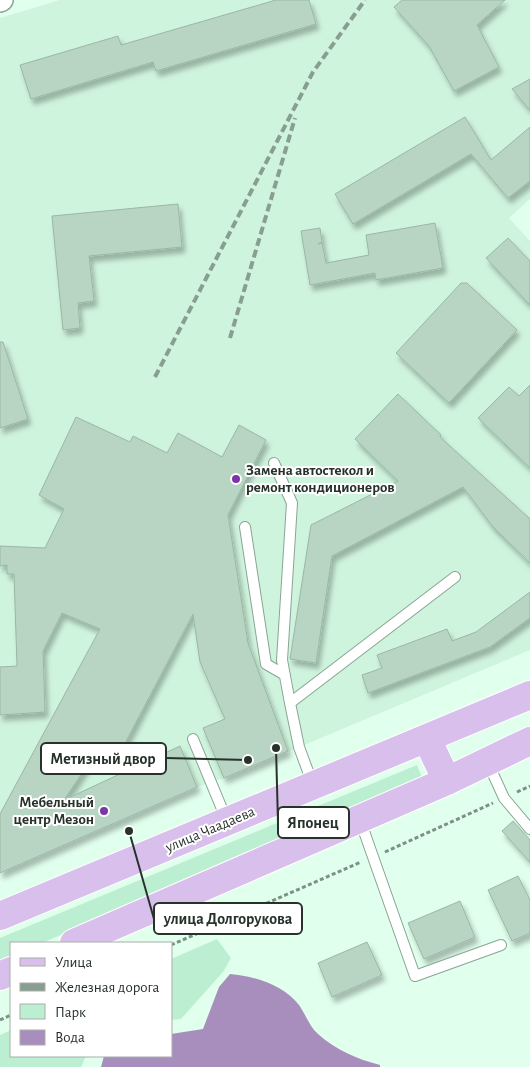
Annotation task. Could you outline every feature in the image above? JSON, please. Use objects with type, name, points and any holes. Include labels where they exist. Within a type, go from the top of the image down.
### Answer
[{"type":"main road","name":"улица Чаадаева","points":[[0,916],[530,695]]},
{"type":"main road","points":[[427,739],[447,781]]},
{"type":"main road","points":[[76,942],[447,781],[530,741]]},
{"type":"lane","points":[[274,463],[292,503],[282,660],[298,747],[313,786]]},
{"type":"lane","points":[[245,527],[266,664],[285,675]]},
{"type":"lane","points":[[290,703],[455,577]]},
{"type":"lane","points":[[193,739],[227,822]]},
{"type":"lane","points":[[487,762],[504,798],[530,829]]},
{"type":"lane","points":[[360,819],[415,976],[501,945]]},
{"type":"path","points":[[172,945],[530,786]]},
{"type":"shaded area","points":[[60,0],[530,0],[530,199],[509,218],[530,241],[530,650],[224,778],[197,787],[0,873],[0,18]]},
{"type":"green space","points":[[417,765],[423,780],[44,942],[10,942],[10,956],[0,961],[0,938]]},
{"type":"green space","points":[[217,939],[231,958],[223,972],[181,1019],[172,1020],[172,959]]},
{"type":"green space","points":[[10,1030],[10,1057],[86,1057],[81,1067],[0,1067],[0,1035]]},
{"type":"water","points":[[230,974],[259,979],[277,987],[299,1005],[312,1028],[325,1040],[347,1053],[380,1065],[380,1067],[101,1067],[104,1057],[172,1057],[172,1034],[203,1029],[219,987]]},
{"type":"building","points":[[276,0],[309,0],[316,24],[156,71],[153,62],[31,99],[20,65],[118,36],[121,45]]},
{"type":"building","points":[[402,0],[505,0],[477,25],[499,67],[454,91],[429,46],[394,7]]},
{"type":"building","points":[[530,79],[530,110],[512,89]]},
{"type":"building","points":[[465,117],[491,160],[530,127],[530,181],[508,198],[471,154],[353,224],[335,194]]},
{"type":"building","points":[[178,204],[182,247],[89,256],[94,301],[78,303],[80,328],[63,330],[52,216]]},
{"type":"building","points":[[435,223],[443,268],[376,280],[375,273],[310,285],[301,231],[320,228],[322,242],[318,244],[322,243],[326,263],[369,255],[366,235]]},
{"type":"building","points":[[508,238],[530,261],[530,305],[486,258]]},
{"type":"building","points":[[461,283],[467,283],[517,330],[449,403],[396,353]]},
{"type":"building","points":[[0,342],[3,342],[28,419],[0,428]]},
{"type":"building","points":[[530,385],[530,468],[478,418],[509,387],[519,396]]},
{"type":"building","points":[[398,394],[441,435],[440,437],[530,519],[530,563],[493,527],[463,487],[332,556],[316,663],[290,659],[311,525],[398,481],[355,439]]},
{"type":"building","points":[[76,417],[130,442],[133,436],[167,453],[178,433],[222,457],[239,425],[266,440],[228,515],[248,643],[288,751],[224,778],[203,728],[225,719],[200,662],[193,614],[122,749],[103,742],[64,800],[180,746],[197,787],[0,873],[0,814],[100,629],[62,613],[43,651],[45,712],[0,715],[0,667],[17,666],[14,574],[7,574],[7,565],[0,566],[0,546],[45,548],[64,509],[39,495]]},
{"type":"building","points":[[530,592],[530,618],[490,647],[368,693],[362,675],[382,668],[377,655],[447,629],[452,641],[476,632]]},
{"type":"building","points":[[513,821],[530,840],[530,862],[502,831]]},
{"type":"building","points":[[518,876],[530,900],[530,933],[512,941],[488,890]]},
{"type":"building","points":[[460,901],[475,937],[424,959],[408,923]]},
{"type":"building","points":[[367,942],[382,975],[332,997],[318,963]]},
{"type":"railway","points":[[155,377],[313,72],[365,0]]},
{"type":"railway","points":[[230,338],[295,118]]},
{"type":"place","name":"Замена автостекол и ремонт кондиционеров","points":[[236,479]]},
{"type":"place","name":"Японец","points":[[276,748]]},
{"type":"place","name":"Метизный двор","points":[[248,760]]},
{"type":"place","name":"Мебельный центр Мезон","points":[[104,811]]},
{"type":"place","name":"улица Долгорукова","points":[[129,831]]}]
